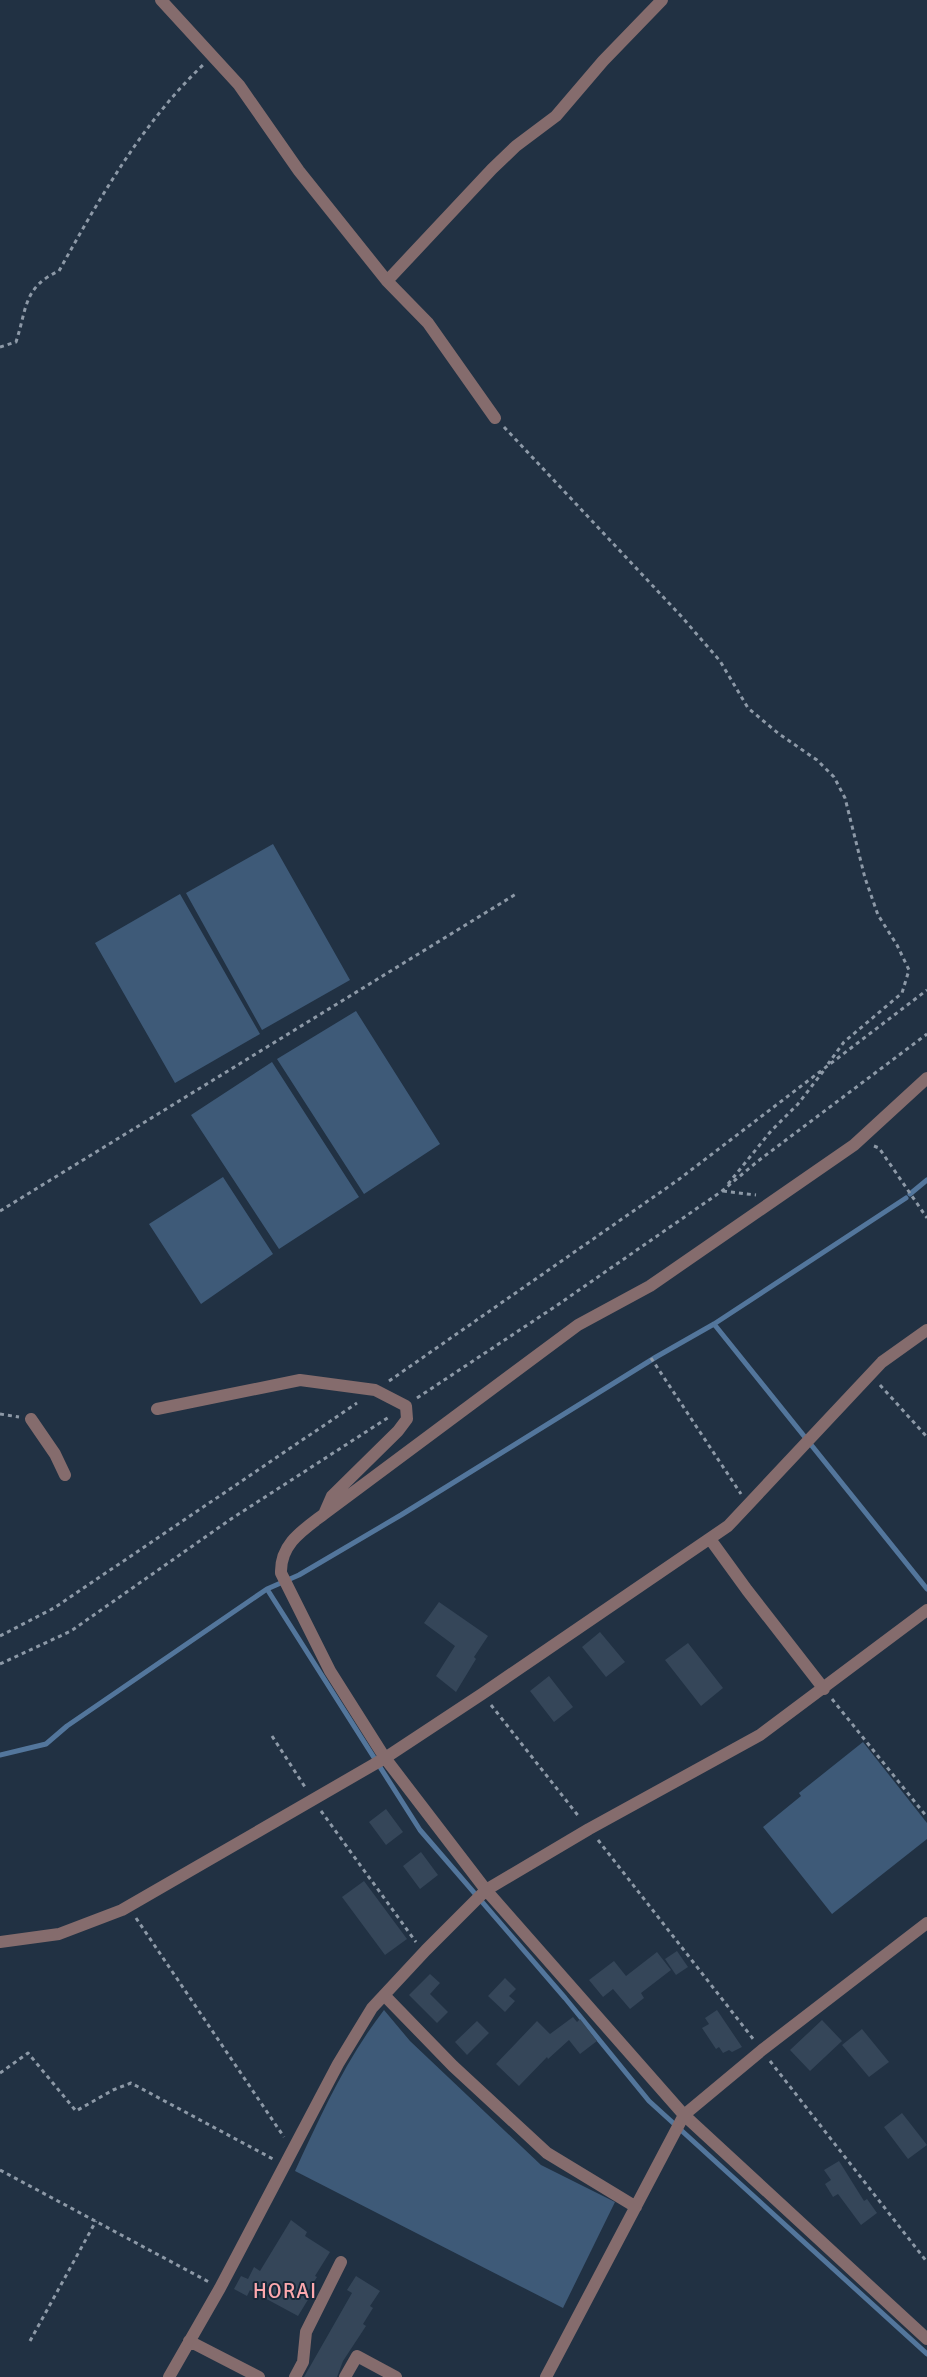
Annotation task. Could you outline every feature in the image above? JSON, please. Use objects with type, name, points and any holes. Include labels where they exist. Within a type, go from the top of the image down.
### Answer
[{"type":"street","points":[[161,0],[239,85],[299,171],[387,281],[428,323],[496,418]]},
{"type":"street","points":[[387,281],[492,169],[516,146],[556,116],[602,61],[662,0]]},
{"type":"street","points":[[927,1078],[854,1145],[650,1286],[578,1325],[324,1514],[295,1536],[286,1548],[280,1561],[281,1575],[330,1671],[385,1758],[486,1890],[684,2115],[927,2339]]},
{"type":"street","points":[[0,1942],[59,1934],[128,1907],[385,1758],[482,1694],[728,1526],[882,1362],[927,1330]]},
{"type":"street","points":[[157,1409],[300,1380],[375,1390],[406,1406],[407,1419],[398,1431],[332,1496],[324,1514]]},
{"type":"street","points":[[32,1420],[65,1475]]},
{"type":"street","points":[[710,1539],[824,1689]]},
{"type":"street","points":[[169,2377],[220,2288],[338,2064],[372,2008],[423,1952],[486,1890],[589,1828],[760,1735],[824,1689],[927,1610]]},
{"type":"street","points":[[546,2377],[684,2115],[762,2050],[927,1922]]},
{"type":"street","points":[[384,1995],[453,2066],[548,2153],[636,2207]]},
{"type":"street","points":[[295,2377],[303,2362],[306,2332],[342,2262]]},
{"type":"street","points":[[189,2341],[259,2377]]},
{"type":"street","points":[[345,2377],[357,2356],[396,2377]]},
{"type":"path","points":[[0,348],[16,342],[33,290],[43,278],[59,271],[110,182],[134,148],[181,86],[213,56]]},
{"type":"path","points":[[496,418],[682,616],[720,661],[748,708],[779,734],[817,760],[834,777],[845,798],[865,878],[878,916],[897,945],[909,970],[902,994],[844,1042],[798,1104],[770,1132],[722,1190]]},
{"type":"path","points":[[0,1211],[516,894]]},
{"type":"path","points":[[0,1636],[54,1608],[101,1577],[678,1180],[927,990]]},
{"type":"path","points":[[0,1664],[70,1631],[231,1519],[556,1306],[722,1190],[927,1034]]},
{"type":"path","points":[[651,1358],[748,1505]]},
{"type":"path","points":[[870,1375],[927,1437]]},
{"type":"path","points":[[824,1689],[927,1817]]},
{"type":"path","points":[[482,1694],[589,1828],[927,2262]]},
{"type":"path","points":[[272,1736],[312,1800],[423,1952]]},
{"type":"path","points":[[128,1907],[292,2150]]},
{"type":"path","points":[[0,2073],[28,2053],[76,2111],[131,2083],[284,2165]]},
{"type":"path","points":[[0,2170],[220,2288]]},
{"type":"path","points":[[30,2340],[96,2221]]},
{"type":"shaded area","points":[[273,844],[350,980],[262,1030],[186,893]]},
{"type":"shaded area","points":[[180,894],[260,1034],[175,1083],[95,943]]},
{"type":"shaded area","points":[[356,1011],[440,1144],[364,1194],[277,1059]]},
{"type":"shaded area","points":[[272,1062],[359,1197],[279,1249],[191,1115]]},
{"type":"shaded area","points":[[223,1177],[273,1254],[201,1304],[149,1224]]},
{"type":"shaded area","points":[[863,1742],[927,1823],[927,1839],[832,1914],[763,1827],[801,1796],[799,1793]]},
{"type":"shaded area","points":[[384,2010],[410,2041],[541,2165],[615,2202],[563,2308],[295,2171],[346,2068]]},
{"type":"building","points":[[439,1602],[488,1636],[474,1657],[476,1659],[456,1692],[436,1676],[455,1646],[424,1623]]},
{"type":"building","points":[[600,1632],[625,1662],[606,1677],[582,1647]]},
{"type":"building","points":[[688,1643],[723,1688],[701,1706],[665,1660]]},
{"type":"building","points":[[549,1676],[573,1707],[554,1722],[530,1691]]},
{"type":"building","points":[[386,1809],[403,1832],[386,1845],[369,1822]]},
{"type":"building","points":[[421,1852],[438,1875],[420,1889],[403,1866]]},
{"type":"building","points":[[364,1881],[407,1939],[385,1955],[342,1897]]},
{"type":"building","points":[[677,1951],[688,1967],[676,1975],[665,1959]]},
{"type":"building","points":[[657,1952],[671,1970],[641,1993],[644,1998],[630,2009],[613,1989],[603,1997],[589,1980],[614,1961],[626,1976]]},
{"type":"building","points":[[430,1974],[440,1983],[430,1994],[448,2012],[437,2023],[409,1995]]},
{"type":"building","points":[[505,1978],[516,1989],[509,1996],[515,2001],[505,2012],[488,1996]]},
{"type":"building","points":[[717,2010],[742,2047],[732,2052],[729,2050],[723,2053],[719,2047],[716,2049],[702,2028],[709,2024],[705,2018]]},
{"type":"building","points":[[573,2017],[577,2022],[580,2019],[597,2041],[580,2054],[569,2040],[548,2059],[547,2057],[519,2086],[496,2064],[537,2021],[550,2034]]},
{"type":"building","points":[[822,2020],[842,2041],[810,2071],[790,2050]]},
{"type":"building","points":[[477,2021],[489,2033],[467,2055],[455,2042]]},
{"type":"building","points":[[862,2029],[889,2062],[869,2077],[842,2045]]},
{"type":"building","points":[[902,2113],[927,2145],[908,2159],[884,2127]]},
{"type":"building","points":[[839,2161],[864,2201],[867,2199],[877,2213],[861,2225],[838,2194],[833,2197],[825,2184],[831,2180],[824,2170]]},
{"type":"building","points":[[291,2220],[307,2232],[305,2236],[330,2252],[305,2296],[309,2298],[298,2316],[250,2290],[247,2296],[234,2289],[241,2276],[248,2279],[254,2267],[260,2271]]},
{"type":"building","points":[[356,2276],[380,2291],[370,2306],[373,2308],[363,2324],[366,2326],[343,2361],[337,2377],[304,2377],[352,2293],[347,2290]]},
{"type":"waterway","points":[[910,1194],[927,1180]]},
{"type":"waterway","points":[[0,1755],[46,1744],[67,1726],[267,1589],[299,1575],[401,1515],[656,1357],[714,1324],[906,1198]]},
{"type":"waterway","points":[[714,1324],[927,1589]]},
{"type":"waterway","points":[[267,1589],[420,1830],[565,1998],[649,2101],[927,2354]]},
{"type":"district","name":"HORAI","points":[[285,2291]]}]
